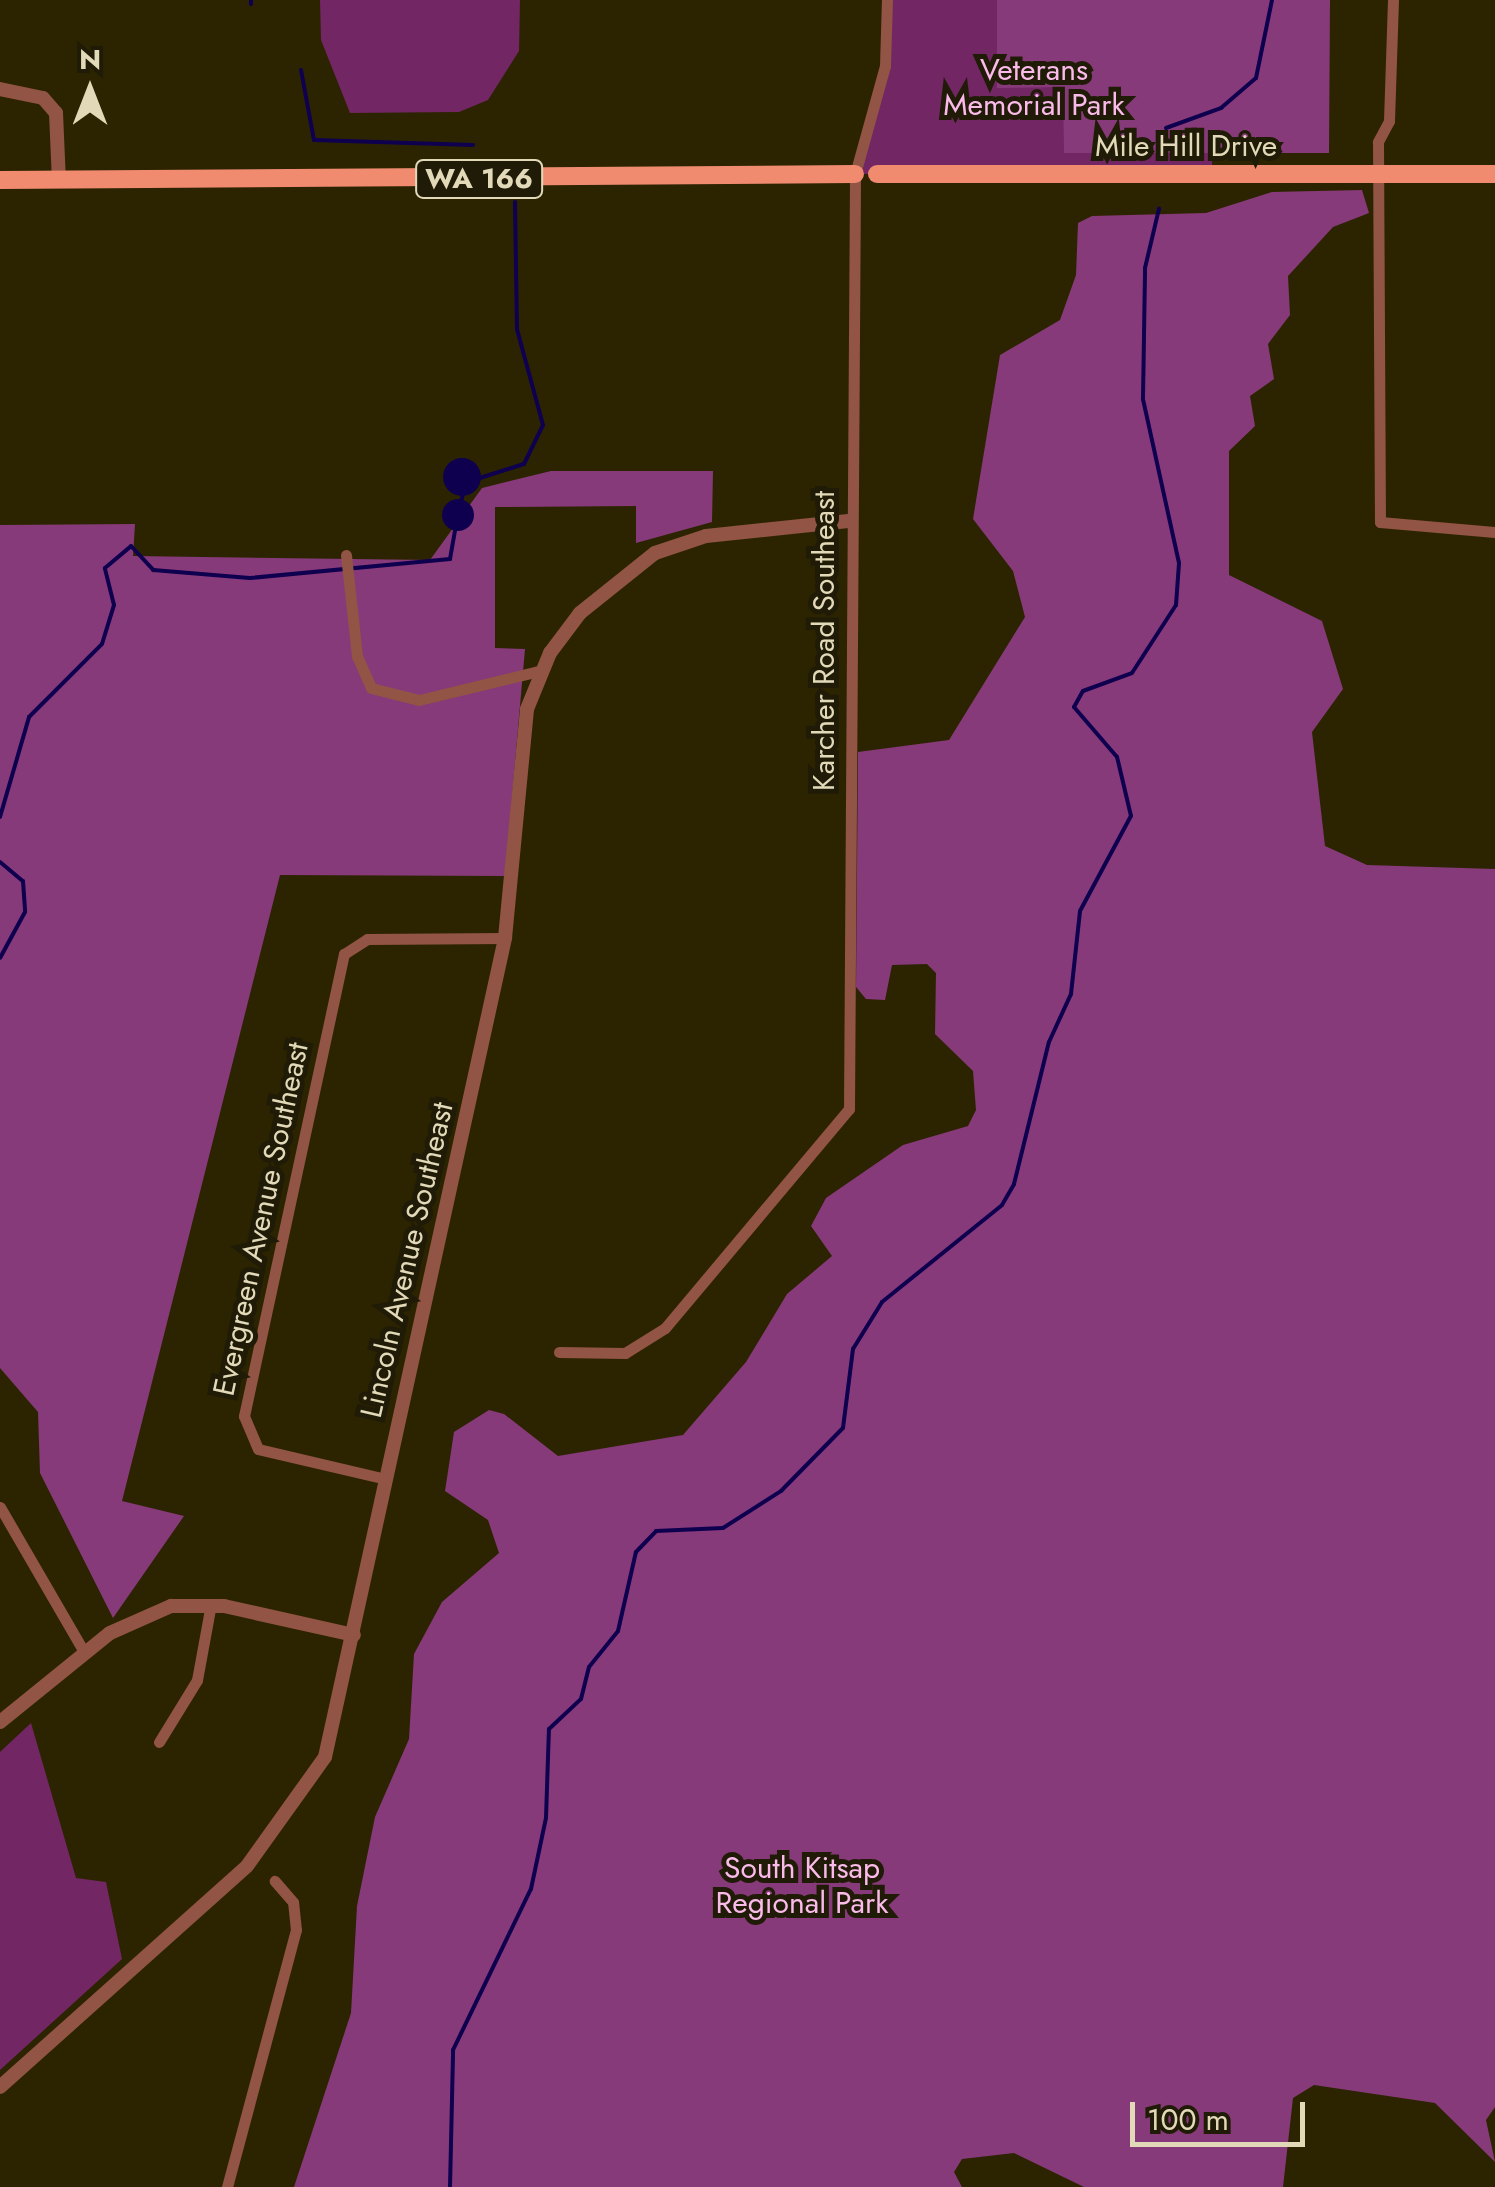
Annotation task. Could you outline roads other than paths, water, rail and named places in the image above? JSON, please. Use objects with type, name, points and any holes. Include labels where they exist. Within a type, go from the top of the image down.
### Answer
[{"type":"main road","name":"WA 166","points":[[0,180],[855,174]]},
{"type":"main road","name":"Mile Hill Drive","points":[[877,174],[1495,174]]},
{"type":"street","name":"Karcher Road Southeast","points":[[559,1352],[625,1353],[665,1328],[849,1109],[848,521],[855,174],[885,66],[887,0]]},
{"type":"street","points":[[1392,0],[1379,174],[1380,522],[1495,532]]},
{"type":"street","points":[[0,89],[43,98],[56,113],[59,181]]},
{"type":"street","name":"Lincoln Avenue Southeast","points":[[0,2087],[274,1838],[324,1757],[505,938],[528,710],[544,670],[580,613],[655,552],[706,536],[848,521]]},
{"type":"street","points":[[346,555],[356,656],[371,688],[420,700],[544,670]]},
{"type":"street","name":"Evergreen Avenue Southeast","points":[[386,1480],[258,1449],[244,1416],[344,954],[368,939],[505,938]]},
{"type":"street","points":[[0,1507],[84,1652]]},
{"type":"street","points":[[0,1722],[84,1652],[155,1610],[211,1604],[354,1634]]},
{"type":"street","points":[[159,1742],[197,1680],[211,1604]]},
{"type":"street","points":[[227,2187],[296,1930],[293,1902],[275,1881]]},
{"type":"waterway","points":[[1166,128],[1221,108],[1256,78],[1272,0]]},
{"type":"waterway","points":[[301,70],[314,140],[473,145]]},
{"type":"waterway","points":[[480,478],[524,464],[543,425],[517,329],[515,202]]},
{"type":"waterway","points":[[450,2187],[453,2050],[531,1889],[546,1818],[549,1729],[581,1699],[589,1667],[618,1631],[636,1552],[656,1531],[723,1528],[781,1491],[843,1428],[853,1349],[882,1302],[1002,1205],[1014,1184],[1049,1042],[1071,994],[1080,911],[1131,816],[1117,757],[1074,707],[1083,691],[1132,673],[1176,605],[1179,563],[1143,399],[1145,268],[1159,209]]},
{"type":"waterway","points":[[460,506],[465,486]]},
{"type":"waterway","points":[[0,817],[29,717],[102,644],[114,605],[105,568],[131,546],[153,570],[250,578],[450,559],[455,530]]},
{"type":"waterway","points":[[0,862],[23,881],[25,912],[0,958]]},
{"type":"park label","name":"Veterans Memorial Park","points":[[1034,87]]},
{"type":"park label","name":"South Kitsap Regional Park","points":[[802,1885]]}]
